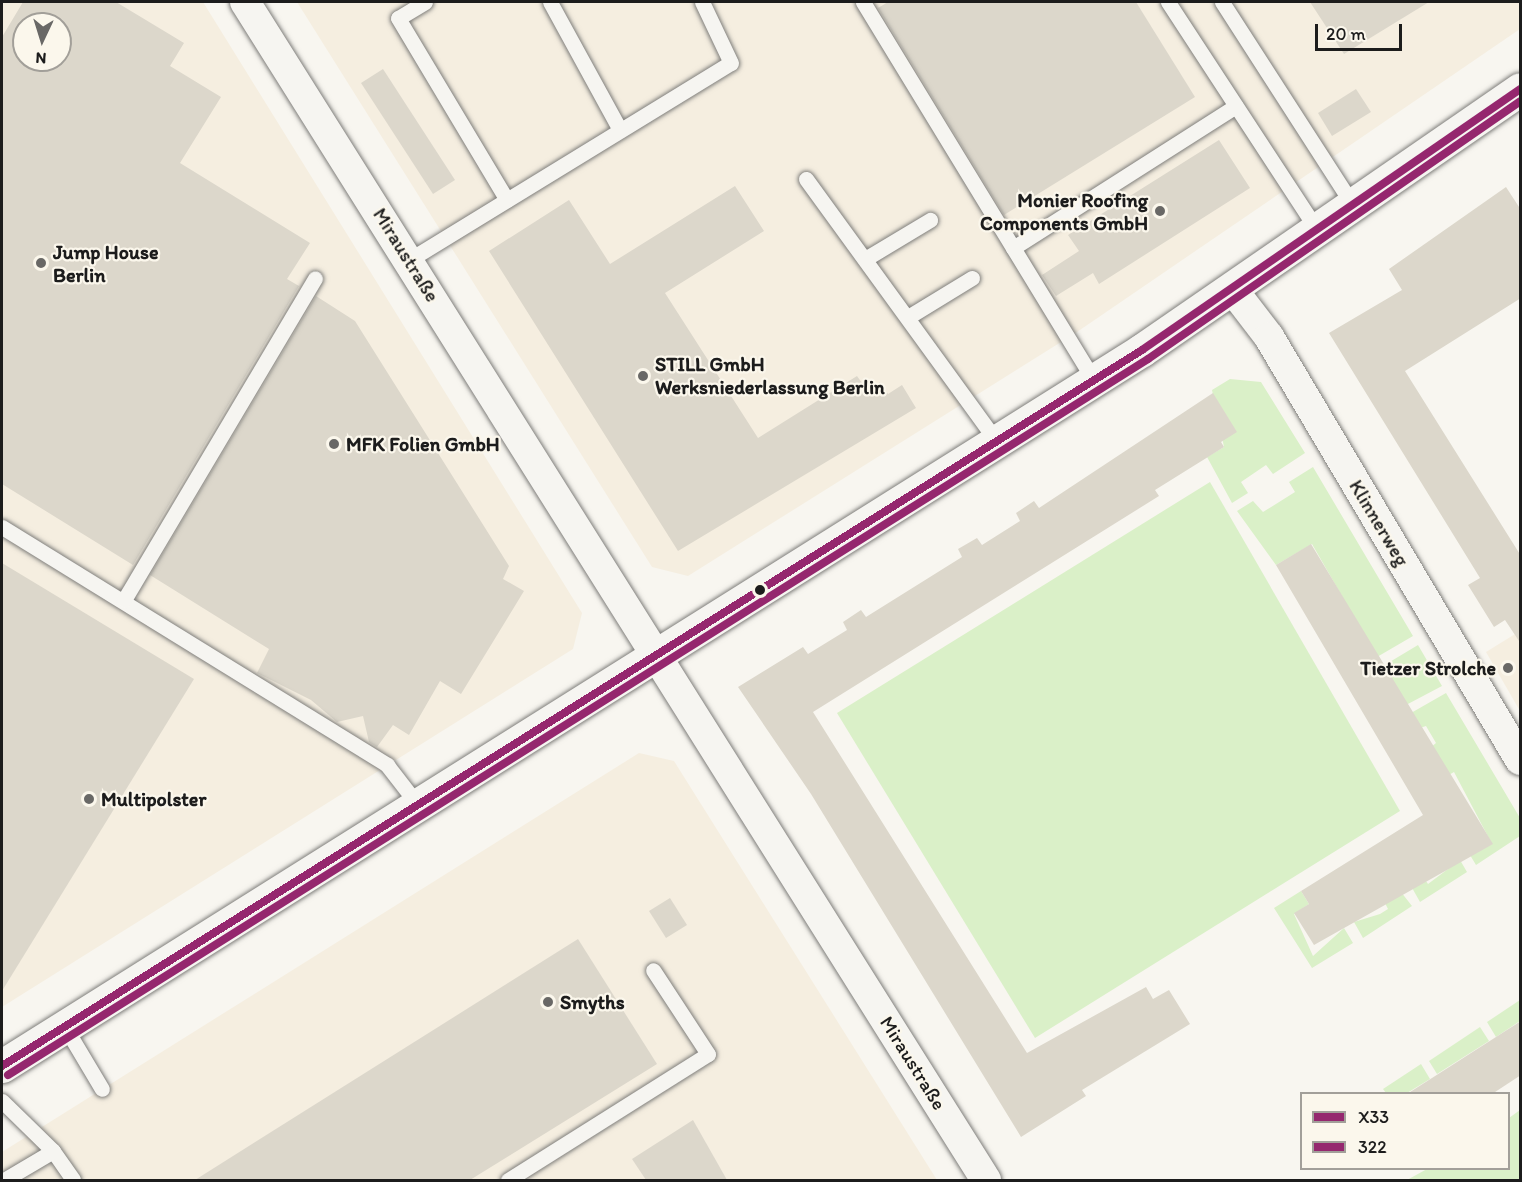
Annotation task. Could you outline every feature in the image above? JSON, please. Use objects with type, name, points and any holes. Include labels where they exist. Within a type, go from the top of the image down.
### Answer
[{"type":"main road","points":[[2,1066],[1094,381],[1233,290],[1521,89]]},
{"type":"street","name":"Miraustraße","points":[[248,2],[986,1180]]},
{"type":"street","name":"Klinnerweg","points":[[1233,290],[1269,338],[1521,760]]},
{"type":"lane","points":[[425,2],[398,18],[507,200]]},
{"type":"lane","points":[[550,2],[620,130]]},
{"type":"lane","points":[[409,260],[731,63],[702,2]]},
{"type":"lane","points":[[863,2],[1094,381]]},
{"type":"lane","points":[[1167,2],[1318,231]]},
{"type":"lane","points":[[1222,2],[1353,205]]},
{"type":"lane","points":[[1013,248],[1236,106]]},
{"type":"lane","points":[[806,179],[997,442]]},
{"type":"lane","points":[[865,259],[930,220]]},
{"type":"lane","points":[[124,600],[315,278]]},
{"type":"lane","points":[[908,317],[972,278]]},
{"type":"lane","points":[[2,527],[124,600],[387,765],[418,805]]},
{"type":"lane","points":[[508,1180],[708,1054],[653,970]]},
{"type":"lane","points":[[65,1027],[102,1089]]},
{"type":"lane","points":[[2,1101],[53,1150],[73,1180]]},
{"type":"lane","points":[[4,1180],[53,1150]]},
{"type":"shaded area","points":[[2,2],[203,2],[582,613],[573,649],[2,1007]]},
{"type":"shaded area","points":[[297,2],[1520,2],[1520,29],[1077,332],[688,576],[652,567]]},
{"type":"shaded area","name":"Tietzer Strolche","points":[[1520,631],[1520,711],[1486,652]]},
{"type":"shaded area","points":[[639,753],[674,761],[937,1180],[2,1180],[2,1152]]},
{"type":"green space","points":[[1230,379],[1261,382],[1305,453],[1273,474],[1266,465],[1241,482],[1248,493],[1232,503],[1207,457],[1224,447],[1212,390]]},
{"type":"green space","points":[[1313,467],[1413,636],[1377,657],[1312,544],[1276,565],[1237,511],[1253,501],[1263,512],[1295,492],[1289,482]]},
{"type":"green space","points":[[1210,482],[1400,811],[1035,1038],[837,713]]},
{"type":"green space","points":[[1418,645],[1442,686],[1406,705],[1383,666]]},
{"type":"green space","points":[[1446,693],[1520,818],[1520,836],[1476,865],[1470,855],[1492,844],[1454,772],[1447,776],[1430,748],[1436,743],[1426,726],[1420,728],[1411,713]]},
{"type":"green space","points":[[1460,860],[1467,872],[1420,902],[1411,886],[1424,878],[1428,884]]},
{"type":"green space","points":[[1301,891],[1309,904],[1294,914],[1313,956],[1344,928],[1353,943],[1312,968],[1274,908]]},
{"type":"green space","points":[[1401,892],[1412,906],[1363,938],[1354,922],[1380,914],[1388,909],[1385,903]]},
{"type":"green space","points":[[1520,1000],[1520,1021],[1496,1037],[1487,1022]]},
{"type":"green space","points":[[1480,1027],[1489,1041],[1437,1074],[1429,1061]]},
{"type":"green space","points":[[1421,1064],[1430,1079],[1409,1092],[1385,1092],[1383,1089]]},
{"type":"green space","points":[[1520,1110],[1520,1180],[1407,1180],[1425,1170],[1510,1170],[1510,1117]]},
{"type":"building","points":[[23,2],[116,2],[184,43],[170,66],[221,97],[180,163],[310,243],[287,279],[299,286],[133,565],[2,484],[2,37],[12,20],[12,72],[72,72],[72,12],[17,12]]},
{"type":"building","points":[[888,2],[1136,2],[1195,97],[1004,215],[878,8]]},
{"type":"building","points":[[1310,2],[1429,2],[1344,54]]},
{"type":"building","points":[[383,69],[455,180],[433,194],[361,83]]},
{"type":"building","points":[[1356,89],[1371,112],[1332,136],[1318,113]]},
{"type":"building","name":"Monier Roofing Components GmbH","points":[[1219,140],[1250,188],[1099,284],[1093,273],[1056,296],[1042,275],[1079,251],[1068,235]]},
{"type":"building","name":"STILL GmbH Werksniederlassung Berlin","points":[[735,186],[764,231],[665,293],[758,438],[857,376],[867,390],[880,382],[888,394],[902,385],[916,408],[678,551],[489,251],[569,200],[610,264]]},
{"type":"building","points":[[1506,187],[1521,210],[1521,298],[1405,371],[1521,556],[1521,644],[1505,620],[1494,627],[1468,585],[1480,578],[1329,333],[1402,290],[1389,269]]},
{"type":"building","name":"MFK Folien GmbH","points":[[316,296],[355,321],[509,566],[503,579],[524,591],[461,694],[440,681],[409,735],[393,725],[377,747],[369,742],[363,716],[337,722],[311,700],[257,673],[269,649],[150,575]]},
{"type":"building","points":[[1213,393],[1237,432],[1221,442],[1224,447],[1155,490],[1159,496],[813,712],[1027,1053],[1146,987],[1153,999],[1169,990],[1190,1024],[1082,1090],[1086,1096],[1021,1137],[811,794],[738,687],[803,647],[808,654],[847,630],[843,622],[861,610],[866,617],[962,557],[958,549],[977,538],[982,545],[1020,521],[1016,513],[1034,501],[1039,508]]},
{"type":"building","points":[[1311,544],[1493,844],[1314,945],[1294,913],[1309,904],[1301,891],[1423,815],[1276,565]]},
{"type":"building","points":[[2,563],[194,679],[2,991]]},
{"type":"building","points":[[670,898],[687,925],[666,938],[649,911]]},
{"type":"building","name":"Smyths","points":[[578,939],[657,1064],[470,1180],[195,1180]]},
{"type":"building","points":[[1521,1021],[1521,1075],[1495,1092],[1410,1092]]},
{"type":"building","points":[[693,1120],[727,1180],[646,1180],[632,1159]]},
{"type":"transit line","name":"X33","points":[[2,1066],[1142,350],[1520,89]]},
{"type":"transit line","name":"322","points":[[8,1075],[1148,359],[1520,101]]},
{"type":"place","name":"Monier Roofing Components GmbH","points":[[1160,211]]},
{"type":"place","name":"Jump House Berlin","points":[[41,263]]},
{"type":"place","name":"STILL GmbH Werksniederlassung Berlin","points":[[643,376]]},
{"type":"place","name":"MFK Folien GmbH","points":[[334,444]]},
{"type":"place","name":"Tietzer Strolche","points":[[1508,668]]},
{"type":"place","name":"Multipolster","points":[[89,799]]},
{"type":"place","name":"Smyths","points":[[548,1002]]}]
